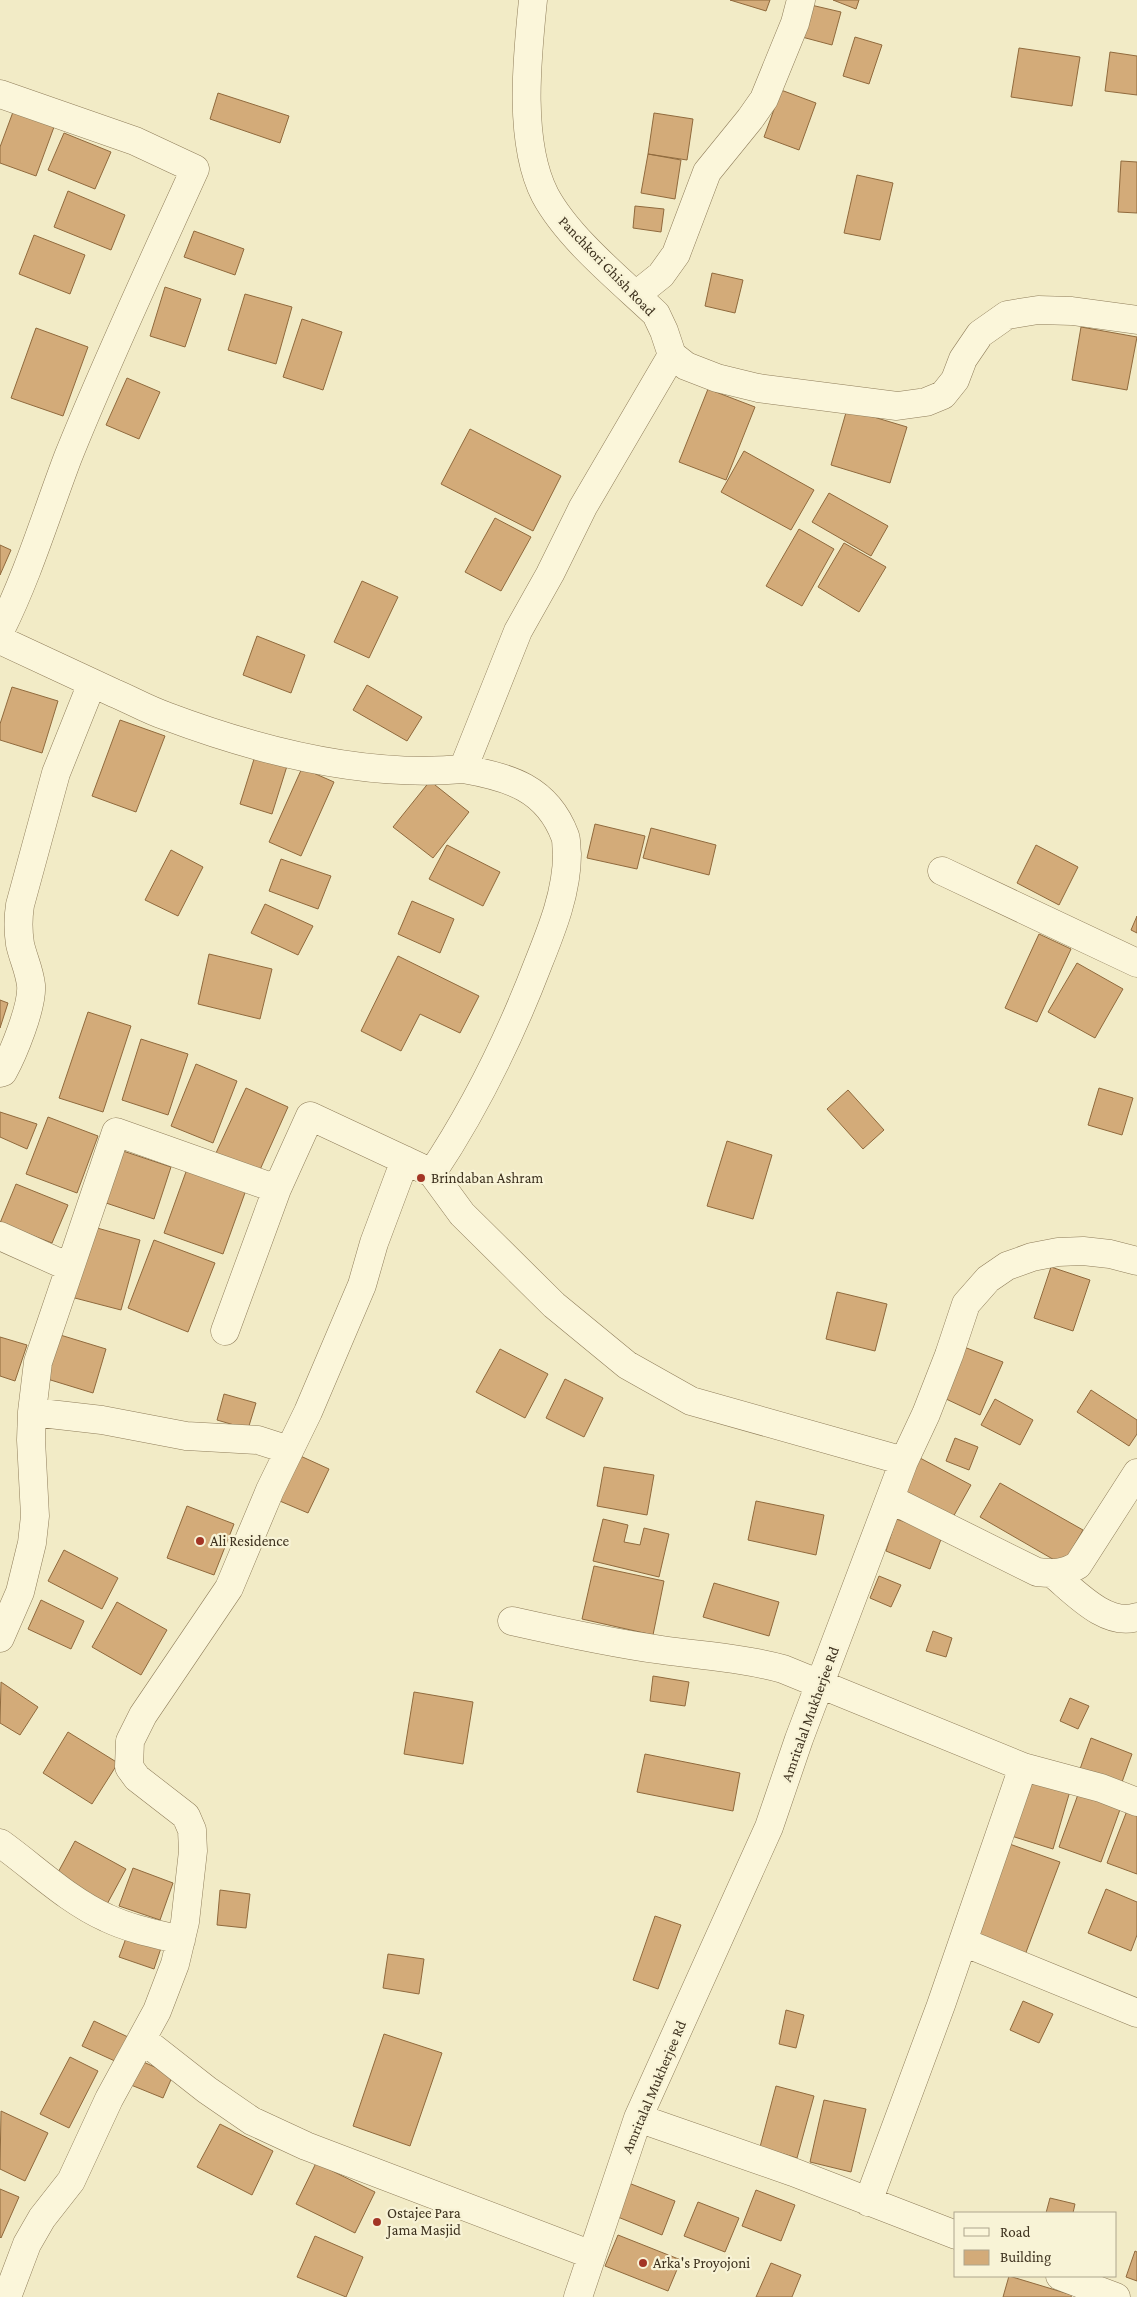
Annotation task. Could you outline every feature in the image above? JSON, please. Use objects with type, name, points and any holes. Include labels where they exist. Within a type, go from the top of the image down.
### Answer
[{"type":"street","name":"Panchkori Ghish Road","points":[[532,0],[528,51],[528,128],[534,166],[545,194],[561,219],[656,314],[672,355]]},
{"type":"street","points":[[636,295],[661,275],[676,254],[707,172],[764,99],[795,23],[801,0]]},
{"type":"street","points":[[0,94],[135,141],[195,168],[94,395],[68,457],[12,607],[0,630]]},
{"type":"street","points":[[463,769],[518,631],[550,574],[583,507],[672,355],[686,366],[717,378],[758,388],[897,406],[926,402],[943,395],[955,380],[963,359],[980,334],[1007,315],[1038,310],[1072,311],[1137,320]]},
{"type":"street","points":[[0,640],[165,716],[233,738],[300,755],[384,769],[413,771],[463,769],[499,775],[517,783],[554,812],[566,837],[567,870],[555,920],[516,1021],[455,1140],[432,1173]]},
{"type":"street","points":[[0,1073],[3,1072],[13,1053],[31,987],[27,962],[20,946],[18,925],[20,905],[56,773],[92,683]]},
{"type":"street","points":[[942,870],[1137,963]]},
{"type":"street","points":[[225,1330],[277,1189],[310,1116],[432,1173],[462,1214],[554,1305],[627,1365],[691,1401],[904,1461]]},
{"type":"street","points":[[0,1638],[20,1592],[32,1543],[36,1516],[32,1412],[38,1362],[116,1132],[277,1189]]},
{"type":"street","points":[[8,2297],[27,2244],[42,2218],[71,2181],[109,2100],[157,2011],[175,1964],[181,1940],[190,1883],[193,1851],[192,1830],[186,1816],[137,1778],[129,1767],[130,1741],[143,1715],[229,1588],[289,1450],[308,1412],[362,1285],[374,1243],[405,1160]]},
{"type":"street","points":[[0,1236],[69,1267]]},
{"type":"street","name":"Amritalal Mukherjee Rd","points":[[578,2297],[638,2118],[770,1827],[799,1739],[904,1461],[926,1414],[966,1304],[988,1279],[1008,1266],[1024,1260],[1058,1252],[1110,1254],[1137,1261]]},
{"type":"street","points":[[32,1412],[102,1420],[186,1436],[258,1440],[289,1450]]},
{"type":"street","points":[[890,1499],[1036,1572],[1053,1574],[1068,1572],[1078,1565],[1137,1473]]},
{"type":"street","points":[[1053,1574],[1091,1605],[1106,1614],[1120,1618],[1137,1617]]},
{"type":"street","points":[[512,1621],[599,1640],[756,1662],[783,1670],[1024,1767],[1101,1788],[1137,1802]]},
{"type":"street","points":[[868,2202],[963,1942],[1024,1767]]},
{"type":"street","points":[[0,1843],[36,1869],[64,1893],[86,1907],[123,1924],[181,1940]]},
{"type":"street","points":[[963,1942],[1137,2013]]},
{"type":"street","points":[[142,2039],[207,2090],[252,2121],[306,2146],[592,2256]]},
{"type":"street","points":[[638,2118],[794,2172],[954,2234]]},
{"type":"street","points":[[1063,2277],[1116,2297]]},
{"type":"building","points":[[730,0],[770,0],[766,11]]},
{"type":"building","points":[[833,0],[859,0],[856,9]]},
{"type":"building","points":[[811,5],[841,12],[832,45],[802,37]]},
{"type":"building","points":[[855,37],[882,45],[869,84],[843,76]]},
{"type":"building","points":[[1019,48],[1080,57],[1072,106],[1011,97]]},
{"type":"building","points":[[1110,52],[1137,56],[1137,95],[1105,91]]},
{"type":"building","points":[[781,90],[816,103],[799,150],[764,137]]},
{"type":"building","points":[[218,93],[289,116],[280,143],[210,119]]},
{"type":"building","points":[[13,112],[54,127],[36,176],[0,163],[0,147]]},
{"type":"building","points":[[654,113],[693,119],[687,160],[648,154]]},
{"type":"building","points":[[64,133],[111,152],[95,189],[48,170]]},
{"type":"building","points":[[648,154],[681,160],[675,199],[641,193]]},
{"type":"building","points":[[1121,161],[1137,162],[1137,213],[1118,212]]},
{"type":"building","points":[[857,175],[893,183],[880,240],[844,233]]},
{"type":"building","points":[[68,191],[125,215],[111,250],[54,227]]},
{"type":"building","points":[[635,206],[664,209],[661,232],[633,228]]},
{"type":"building","points":[[194,231],[244,249],[235,275],[184,257]]},
{"type":"building","points":[[34,235],[85,255],[70,294],[19,274]]},
{"type":"building","points":[[712,273],[743,280],[735,313],[705,306]]},
{"type":"building","points":[[165,287],[201,299],[185,347],[150,336]]},
{"type":"building","points":[[245,294],[292,307],[276,364],[228,350]]},
{"type":"building","points":[[302,319],[342,332],[323,390],[283,377]]},
{"type":"building","points":[[1081,327],[1137,337],[1127,390],[1072,380]]},
{"type":"building","points":[[36,328],[88,347],[63,416],[11,398]]},
{"type":"building","points":[[127,378],[160,392],[139,439],[106,425]]},
{"type":"building","points":[[708,389],[755,407],[726,480],[679,462]]},
{"type":"building","points":[[847,409],[907,427],[890,483],[831,465]]},
{"type":"building","points":[[470,429],[561,476],[533,531],[441,484]]},
{"type":"building","points":[[744,451],[814,490],[791,530],[721,492]]},
{"type":"building","points":[[829,493],[888,526],[871,556],[812,522]]},
{"type":"building","points":[[495,518],[531,537],[501,591],[465,572]]},
{"type":"building","points":[[799,529],[834,549],[802,606],[766,586]]},
{"type":"building","points":[[844,543],[886,567],[859,612],[818,587]]},
{"type":"building","points":[[0,545],[11,550],[0,575]]},
{"type":"building","points":[[362,581],[398,597],[369,658],[334,642]]},
{"type":"building","points":[[257,636],[305,655],[291,693],[243,675]]},
{"type":"building","points":[[367,685],[422,717],[407,741],[353,710]]},
{"type":"building","points":[[12,687],[58,701],[42,753],[0,740],[0,724]]},
{"type":"building","points":[[120,720],[165,736],[136,812],[92,796]]},
{"type":"building","points":[[255,756],[287,766],[272,814],[240,804]]},
{"type":"building","points":[[302,768],[334,782],[301,856],[269,842]]},
{"type":"building","points":[[430,781],[469,812],[433,858],[393,827]]},
{"type":"building","points":[[595,824],[645,836],[637,869],[587,858]]},
{"type":"building","points":[[651,828],[716,845],[709,875],[643,858]]},
{"type":"building","points":[[447,845],[500,872],[483,906],[429,879]]},
{"type":"building","points":[[1036,845],[1078,867],[1059,905],[1017,883]]},
{"type":"building","points":[[171,850],[203,867],[178,916],[145,900]]},
{"type":"building","points":[[281,859],[331,876],[318,909],[269,891]]},
{"type":"building","points":[[412,901],[454,919],[440,953],[398,934]]},
{"type":"building","points":[[265,904],[313,926],[298,955],[251,933]]},
{"type":"building","points":[[1137,916],[1137,933],[1131,930]]},
{"type":"building","points":[[1039,934],[1071,949],[1037,1022],[1005,1008]]},
{"type":"building","points":[[209,954],[272,969],[260,1019],[198,1004]]},
{"type":"building","points":[[398,956],[479,996],[460,1033],[420,1014],[401,1051],[361,1031]]},
{"type":"building","points":[[1077,963],[1123,989],[1095,1038],[1048,1012]]},
{"type":"building","points":[[0,1000],[8,1003],[0,1028]]},
{"type":"building","points":[[88,1012],[131,1026],[103,1112],[59,1098]]},
{"type":"building","points":[[141,1039],[188,1054],[168,1115],[122,1100]]},
{"type":"building","points":[[196,1064],[237,1081],[213,1143],[171,1126]]},
{"type":"building","points":[[246,1088],[288,1107],[259,1172],[216,1153]]},
{"type":"building","points":[[1099,1088],[1133,1098],[1122,1135],[1088,1125]]},
{"type":"building","points":[[848,1090],[884,1130],[863,1149],[827,1109]]},
{"type":"building","points":[[0,1112],[37,1124],[27,1149],[0,1137]]},
{"type":"building","points":[[48,1117],[98,1136],[77,1193],[26,1174]]},
{"type":"building","points":[[727,1141],[772,1155],[753,1219],[707,1206]]},
{"type":"building","points":[[117,1149],[171,1167],[154,1219],[100,1201]]},
{"type":"building","points":[[187,1169],[246,1190],[223,1254],[164,1233]]},
{"type":"building","points":[[16,1184],[68,1205],[52,1243],[0,1223]]},
{"type":"building","points":[[90,1226],[140,1240],[121,1310],[71,1297]]},
{"type":"building","points":[[154,1240],[215,1263],[188,1332],[128,1308]]},
{"type":"building","points":[[1051,1267],[1090,1280],[1073,1331],[1034,1318]]},
{"type":"building","points":[[837,1292],[887,1304],[875,1351],[826,1339]]},
{"type":"building","points":[[57,1334],[106,1349],[93,1393],[44,1378]]},
{"type":"building","points":[[0,1337],[27,1345],[15,1381],[0,1376]]},
{"type":"building","points":[[964,1347],[1003,1362],[980,1415],[944,1398]]},
{"type":"building","points":[[500,1349],[548,1374],[525,1418],[476,1392]]},
{"type":"building","points":[[565,1379],[603,1398],[584,1437],[546,1418]]},
{"type":"building","points":[[1091,1390],[1137,1420],[1137,1434],[1129,1446],[1077,1412]]},
{"type":"building","points":[[224,1394],[256,1403],[248,1429],[217,1420]]},
{"type":"building","points":[[995,1399],[1033,1420],[1020,1445],[981,1425]]},
{"type":"building","points":[[955,1438],[978,1447],[969,1470],[946,1461]]},
{"type":"building","points":[[296,1454],[329,1469],[308,1513],[275,1499]]},
{"type":"building","points":[[920,1458],[971,1485],[952,1519],[904,1490]]},
{"type":"building","points":[[604,1467],[654,1475],[647,1515],[597,1506]]},
{"type":"building","points":[[1000,1483],[1083,1530],[1063,1565],[980,1517]]},
{"type":"building","points":[[756,1501],[824,1515],[816,1555],[748,1540]]},
{"type":"building","name":"Ali Residence","points":[[187,1506],[234,1524],[214,1575],[167,1558]]},
{"type":"building","points":[[603,1519],[628,1525],[624,1542],[640,1545],[644,1528],[669,1534],[659,1577],[593,1561]]},
{"type":"building","points":[[896,1519],[943,1534],[930,1569],[886,1551]]},
{"type":"building","points":[[64,1550],[118,1578],[102,1609],[48,1581]]},
{"type":"building","points":[[594,1566],[664,1581],[653,1635],[582,1619]]},
{"type":"building","points":[[879,1576],[901,1585],[891,1607],[870,1598]]},
{"type":"building","points":[[714,1583],[779,1602],[769,1636],[703,1617]]},
{"type":"building","points":[[41,1600],[84,1621],[71,1649],[28,1629]]},
{"type":"building","points":[[117,1602],[167,1630],[141,1675],[92,1647]]},
{"type":"building","points":[[933,1631],[952,1638],[946,1657],[926,1651]]},
{"type":"building","points":[[653,1676],[689,1682],[685,1706],[650,1701]]},
{"type":"building","points":[[1,1682],[38,1707],[20,1735],[0,1723]]},
{"type":"building","points":[[414,1692],[473,1702],[463,1764],[404,1754]]},
{"type":"building","points":[[1070,1698],[1089,1706],[1078,1729],[1060,1721]]},
{"type":"building","points":[[68,1732],[118,1763],[92,1804],[43,1773]]},
{"type":"building","points":[[1091,1738],[1132,1754],[1121,1785],[1080,1769]]},
{"type":"building","points":[[645,1754],[740,1773],[733,1811],[637,1792]]},
{"type":"building","points":[[1023,1777],[1070,1791],[1053,1849],[1005,1834]]},
{"type":"building","points":[[1080,1789],[1122,1804],[1101,1862],[1059,1847]]},
{"type":"building","points":[[1128,1808],[1137,1811],[1137,1874],[1107,1863]]},
{"type":"building","points":[[75,1841],[126,1869],[106,1906],[55,1878]]},
{"type":"building","points":[[1004,1842],[1060,1862],[1025,1955],[970,1935]]},
{"type":"building","points":[[133,1868],[173,1883],[160,1920],[119,1906]]},
{"type":"building","points":[[1106,1889],[1137,1902],[1137,1935],[1131,1951],[1088,1933]]},
{"type":"building","points":[[220,1890],[250,1894],[246,1928],[217,1925]]},
{"type":"building","points":[[655,1916],[681,1925],[658,1989],[633,1980]]},
{"type":"building","points":[[129,1930],[163,1942],[154,1969],[119,1957]]},
{"type":"building","points":[[388,1954],[424,1959],[419,1994],[383,1988]]},
{"type":"building","points":[[1023,2001],[1053,2014],[1039,2043],[1010,2030]]},
{"type":"building","points":[[786,2010],[804,2015],[796,2048],[779,2044]]},
{"type":"building","points":[[94,2021],[128,2037],[117,2062],[82,2046]]},
{"type":"building","points":[[384,2034],[442,2053],[410,2146],[353,2126]]},
{"type":"building","points":[[70,2057],[98,2071],[69,2128],[40,2114]]},
{"type":"building","points":[[141,2061],[173,2075],[163,2098],[131,2085]]},
{"type":"building","points":[[776,2086],[814,2096],[797,2158],[760,2147]]},
{"type":"building","points":[[824,2100],[866,2109],[851,2172],[810,2162]]},
{"type":"building","points":[[1,2111],[48,2133],[25,2181],[0,2169]]},
{"type":"building","points":[[220,2124],[273,2151],[252,2195],[197,2167]]},
{"type":"building","points":[[316,2163],[375,2192],[355,2233],[296,2204]]},
{"type":"building","points":[[626,2182],[675,2201],[662,2235],[613,2215]]},
{"type":"building","points":[[0,2189],[19,2197],[1,2238],[0,2237]]},
{"type":"building","points":[[756,2190],[795,2205],[781,2241],[742,2226]]},
{"type":"building","points":[[1050,2198],[1075,2204],[1073,2212],[1046,2212]]},
{"type":"building","points":[[698,2202],[739,2218],[725,2252],[684,2236]]},
{"type":"building","name":"Arka's Proyojoni","points":[[618,2235],[681,2260],[668,2291],[605,2266]]},
{"type":"building","points":[[315,2236],[363,2257],[346,2297],[297,2277]]},
{"type":"building","points":[[1135,2251],[1137,2252],[1137,2281],[1126,2277]]},
{"type":"building","points":[[771,2263],[801,2275],[792,2297],[756,2297]]},
{"type":"building","points":[[1009,2277],[1072,2295],[1071,2297],[1003,2297]]},
{"type":"place","name":"Brindaban Ashram","points":[[421,1178]]},
{"type":"place","name":"Ali Residence","points":[[200,1541]]},
{"type":"place","name":"Ostajee Para Jama Masjid","points":[[377,2222]]},
{"type":"place","name":"Arka's Proyojoni","points":[[643,2263]]}]
